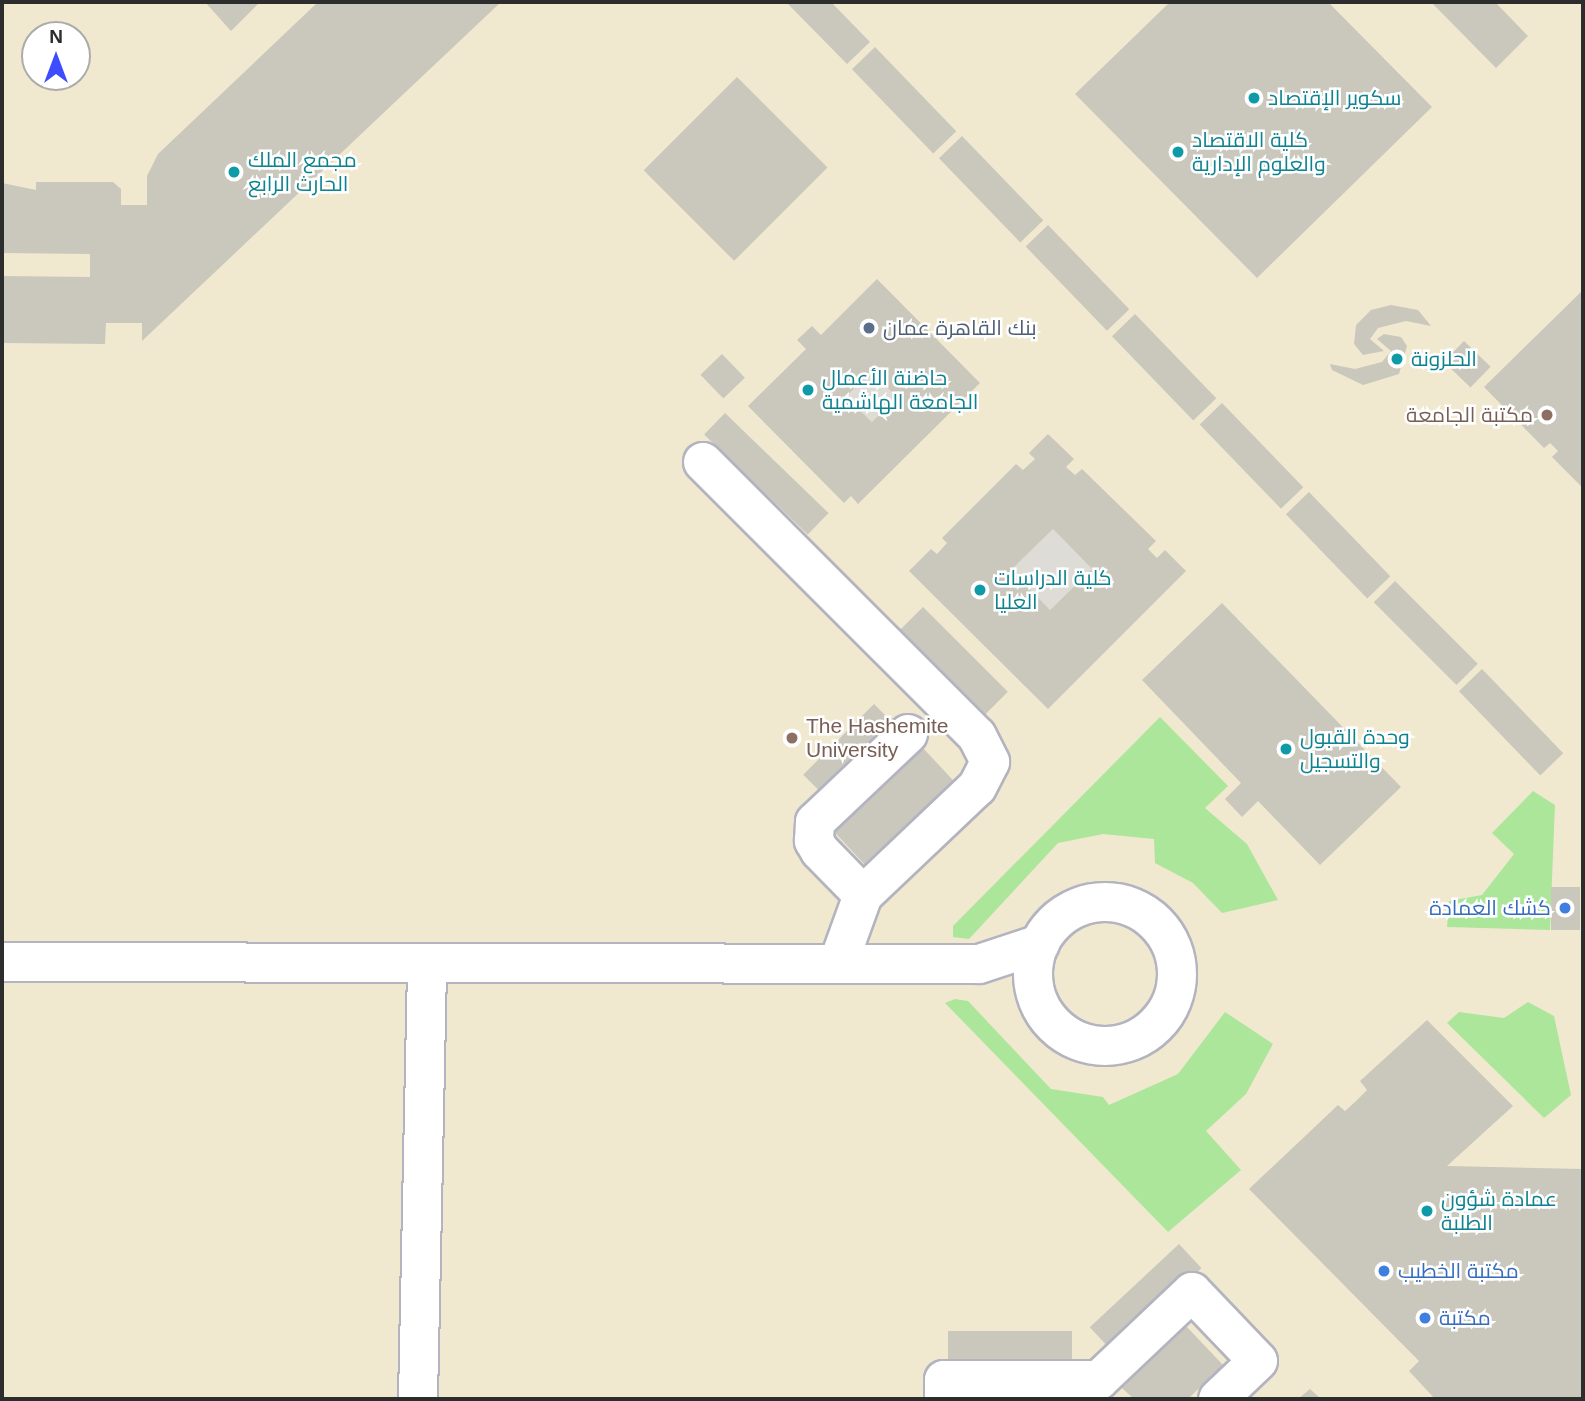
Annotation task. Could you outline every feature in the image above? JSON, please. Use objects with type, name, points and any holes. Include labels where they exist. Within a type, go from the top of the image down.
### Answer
[{"type":"lane","points":[[703,462],[986,749],[990,762],[982,781],[863,895],[838,964]]},
{"type":"lane","points":[[863,895],[820,851],[814,841],[815,822],[908,734]]},
{"type":"lane","points":[[2,962],[979,964],[1040,944],[1068,913],[1109,903],[1129,906],[1163,931],[1173,950],[1177,981],[1168,1011],[1154,1027],[1117,1046],[1075,1040],[1044,1012],[1036,993],[1040,944]]},
{"type":"lane","points":[[418,1399],[427,963]]},
{"type":"lane","points":[[979,964],[1036,993]]},
{"type":"lane","points":[[944,1399],[944,1380],[1099,1380],[1192,1292],[1258,1361],[1218,1399]]},
{"type":"shaded area","name":"The Hashemite University","points":[[2,2],[1583,2],[1583,1399],[2,1399]]},
{"type":"shaded area","points":[[871,372],[897,397],[873,422],[847,397]]},
{"type":"shaded area","points":[[1053,529],[1092,569],[1049,610],[1011,570]]},
{"type":"green space","points":[[1160,717],[1228,786],[1205,808],[1247,844],[1278,900],[1222,913],[1193,883],[1155,863],[1154,839],[1103,834],[1058,843],[969,939],[953,937],[953,926]]},
{"type":"green space","points":[[1533,791],[1555,805],[1550,930],[1447,927],[1449,901],[1482,895],[1514,854],[1492,833]]},
{"type":"green space","points":[[955,999],[968,1001],[1051,1089],[1103,1097],[1109,1105],[1178,1074],[1225,1012],[1273,1044],[1246,1094],[1206,1131],[1241,1170],[1168,1232],[945,1003]]},
{"type":"green space","points":[[1528,1002],[1554,1016],[1571,1095],[1544,1118],[1447,1023],[1459,1012],[1504,1018]]},
{"type":"building","points":[[205,2],[260,2],[231,31]]},
{"type":"building","name":"مجمع الملك الحارث الرابع","points":[[318,2],[501,2],[142,341],[142,323],[106,323],[105,344],[2,343],[2,276],[90,277],[90,254],[2,253],[2,183],[36,190],[36,182],[113,182],[121,189],[121,205],[147,205],[147,176],[158,154]]},
{"type":"building","points":[[786,2],[831,2],[870,42],[847,64]]},
{"type":"building","name":"كلية الاقتصاد والعلوم الإدارية","points":[[1170,2],[1328,2],[1432,107],[1257,278],[1075,94]]},
{"type":"building","points":[[1431,2],[1495,2],[1528,36],[1496,68]]},
{"type":"building","points":[[875,47],[956,131],[933,153],[852,69]]},
{"type":"building","points":[[737,77],[828,168],[734,261],[644,170]]},
{"type":"building","points":[[962,136],[1043,220],[1020,242],[939,158]]},
{"type":"building","points":[[1048,225],[1129,309],[1107,331],[1026,247]]},
{"type":"building","name":"حاضنة الأعمال الجامعة الهاشمية","points":[[877,279],[980,383],[858,504],[851,496],[844,503],[748,406],[806,349],[797,340],[812,326],[821,335]],"holes":[[[871,372],[897,397],[872,422],[846,397]]]},
{"type":"building","name":"مكتبة الجامعة","points":[[1583,290],[1583,488],[1552,457],[1558,451],[1550,443],[1544,448],[1484,387]]},
{"type":"building","name":"الحلزونة","points":[[1391,305],[1418,310],[1431,326],[1406,321],[1378,328],[1370,339],[1384,351],[1363,355],[1354,344],[1356,325],[1371,310]]},
{"type":"building","points":[[1135,314],[1216,398],[1193,420],[1112,336]]},
{"type":"building","name":"الحلزونة","points":[[1384,334],[1401,337],[1407,346],[1399,374],[1363,385],[1332,370],[1330,364],[1355,369],[1382,362],[1391,351],[1377,339]]},
{"type":"building","points":[[1464,341],[1491,367],[1470,388],[1444,362]]},
{"type":"building","points":[[722,354],[745,378],[723,399],[700,375]]},
{"type":"building","points":[[1222,403],[1303,487],[1281,509],[1200,425]]},
{"type":"building","points":[[725,413],[829,513],[808,535],[704,435]]},
{"type":"building","name":"كلية الدراسات العليا","points":[[1048,434],[1074,459],[1066,467],[1075,475],[1082,469],[1156,541],[1148,549],[1157,558],[1165,550],[1186,571],[1048,709],[909,571],[931,549],[937,554],[947,543],[942,538],[1016,464],[1023,470],[1035,459],[1029,453]],"holes":[[[1053,529],[1092,569],[1050,610],[1011,570]]]},
{"type":"building","points":[[1309,492],[1390,576],[1367,598],[1286,514]]},
{"type":"building","points":[[1395,581],[1478,664],[1457,685],[1374,602]]},
{"type":"building","name":"وحدة القبول والتسجيل","points":[[1222,603],[1401,787],[1320,865],[1258,801],[1242,817],[1225,799],[1241,783],[1142,680]]},
{"type":"building","points":[[923,607],[1008,692],[982,717],[898,632]]},
{"type":"building","points":[[1482,669],[1563,753],[1540,775],[1459,691]]},
{"type":"building","points":[[874,704],[894,724],[823,795],[803,775]]},
{"type":"building","points":[[922,747],[959,786],[870,870],[833,830]]},
{"type":"building","name":"كشك العمادة","points":[[1551,887],[1580,887],[1580,930],[1551,930]]},
{"type":"building","name":"عمادة شؤون الطلبة","points":[[1427,1020],[1513,1106],[1447,1166],[1583,1169],[1583,1399],[1435,1399],[1409,1371],[1419,1361],[1249,1189],[1338,1105],[1345,1111],[1355,1102],[1367,1090],[1360,1081]]},
{"type":"building","points":[[1179,1244],[1202,1268],[1112,1351],[1090,1327]]},
{"type":"building","points":[[1186,1326],[1223,1365],[1188,1399],[1134,1399],[1122,1388]]},
{"type":"building","points":[[948,1331],[1072,1331],[1072,1361],[948,1361]]},
{"type":"building","points":[[1310,1389],[1321,1399],[1298,1399]]},
{"type":"place","name":"سكوير الإقتصاد","points":[[1254,98]]},
{"type":"place","name":"كلية الاقتصاد والعلوم الإدارية","points":[[1178,152]]},
{"type":"place","name":"مجمع الملك الحارث الرابع","points":[[234,172]]},
{"type":"place","name":"بنك القاهرة عمان","points":[[869,328]]},
{"type":"place","name":"الحلزونة","points":[[1397,359]]},
{"type":"place","name":"حاضنة الأعمال الجامعة الهاشمية","points":[[808,390]]},
{"type":"place","name":"مكتبة الجامعة","points":[[1547,415]]},
{"type":"place","name":"كلية الدراسات العليا","points":[[980,590]]},
{"type":"place","name":"The Hashemite University","points":[[792,738]]},
{"type":"place","name":"وحدة القبول والتسجيل","points":[[1286,749]]},
{"type":"place","name":"كشك العمادة","points":[[1565,908]]},
{"type":"place","name":"عمادة شؤون الطلبة","points":[[1427,1211]]},
{"type":"place","name":"مكتبة الخطيب","points":[[1384,1271]]},
{"type":"place","name":"مكتبة","points":[[1425,1318]]}]
